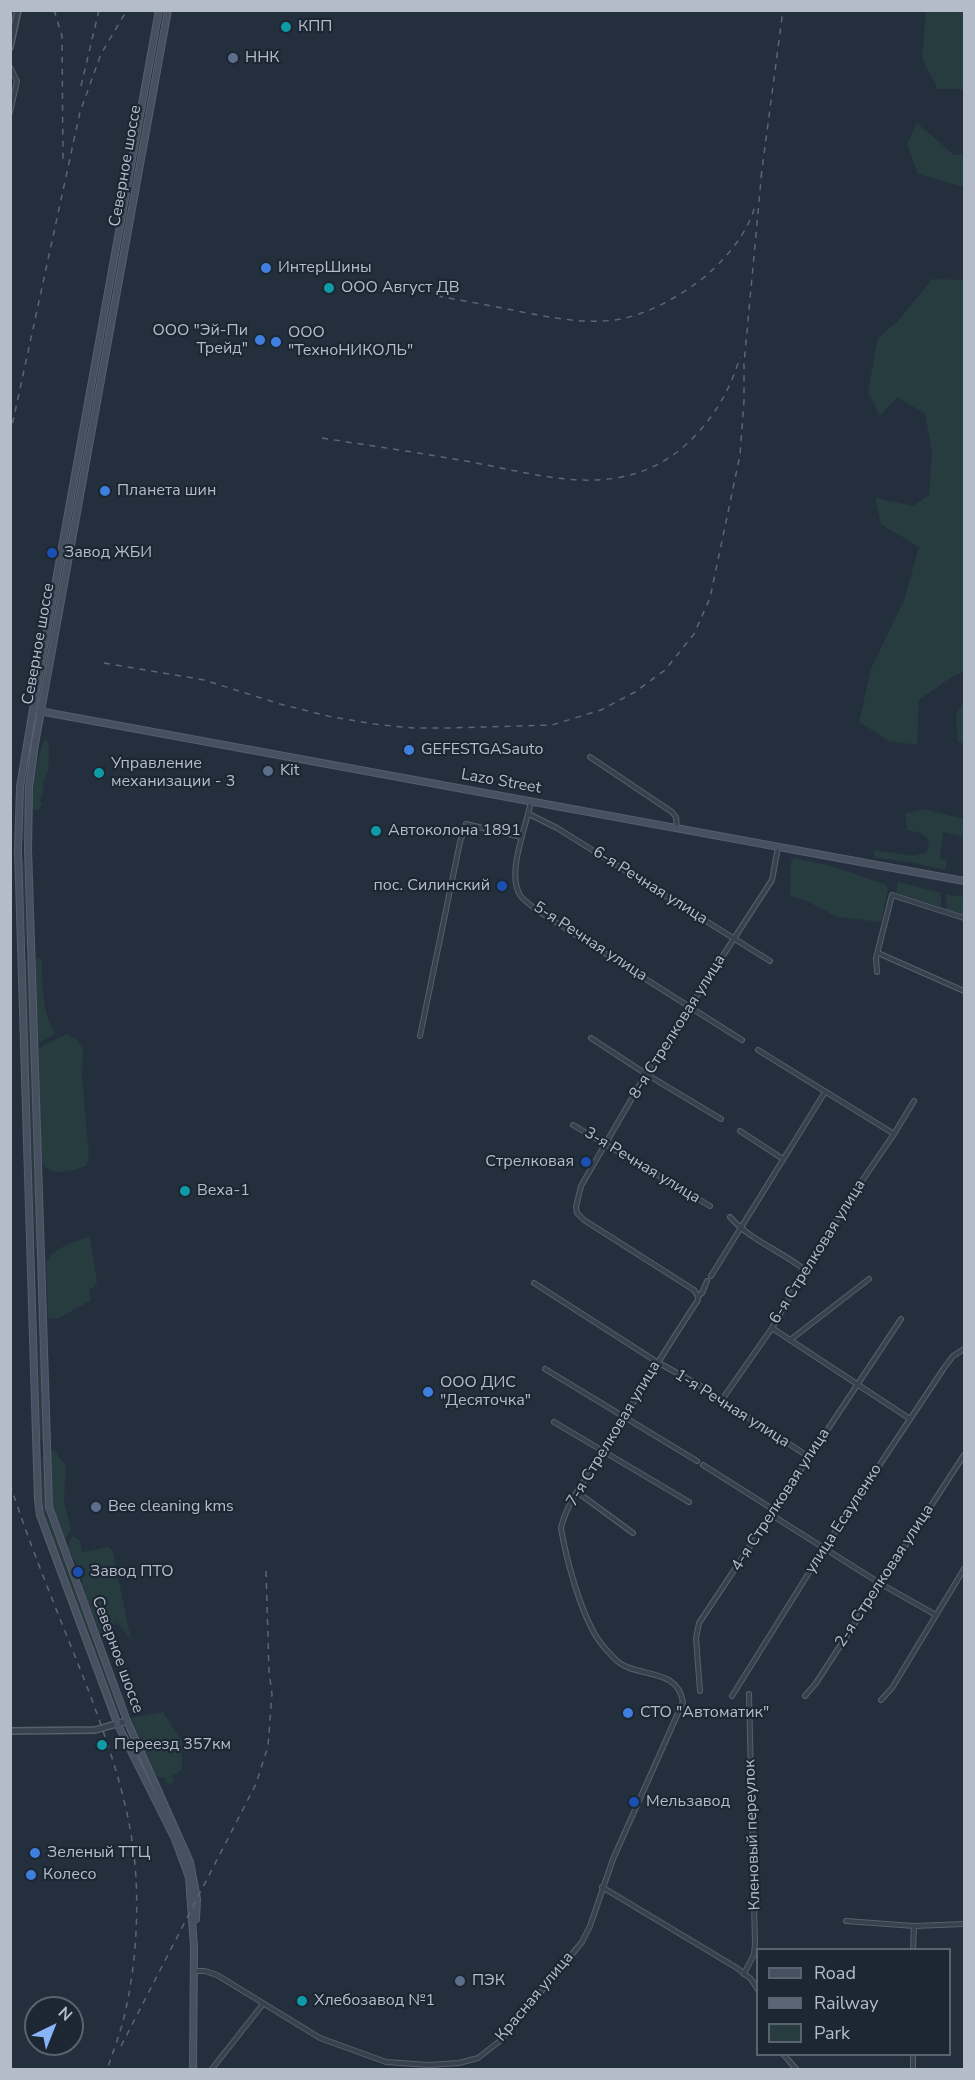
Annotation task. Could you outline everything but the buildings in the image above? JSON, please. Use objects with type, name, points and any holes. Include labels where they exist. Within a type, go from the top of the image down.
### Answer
[{"type":"main road","name":"Северное шоссе","points":[[159,10],[29,729],[20,787],[18,849],[40,1515],[118,1725],[184,1859],[192,1896],[194,1947]]},
{"type":"main road","name":"Северное шоссе","points":[[168,10],[37,731],[29,788],[28,849],[47,1494],[53,1521],[127,1721],[190,1862],[197,1899],[194,1947]]},
{"type":"main road","points":[[109,283],[118,284]]},
{"type":"main road","points":[[85,421],[94,423]]},
{"type":"main road","points":[[70,500],[79,502]]},
{"type":"main road","points":[[48,624],[56,626]]},
{"type":"main road","name":"Lazo Street","points":[[33,709],[964,881]]},
{"type":"main road","points":[[29,729],[37,731]]},
{"type":"main road","points":[[18,849],[28,849]]},
{"type":"main road","points":[[21,953],[31,952]]},
{"type":"main road","points":[[32,1254],[41,1253]]},
{"type":"main road","points":[[37,1449],[47,1448]]},
{"type":"main road","points":[[193,2070],[194,1947]]},
{"type":"street","points":[[10,46],[18,10]]},
{"type":"street","points":[[10,68],[17,81],[10,111]]},
{"type":"street","points":[[590,757],[672,812],[676,817],[677,828]]},
{"type":"street","name":"5-я Речная улица","points":[[531,801],[521,837],[515,872],[519,894],[538,911],[742,1040]]},
{"type":"street","name":"6-я Речная улица","points":[[529,814],[557,828],[770,961]]},
{"type":"street","points":[[420,1036],[460,842],[466,824],[521,837]]},
{"type":"street","name":"8-я Стрелковая улица","points":[[698,1296],[694,1290],[584,1220],[577,1213],[576,1207],[581,1186],[646,1074],[772,880],[778,847]]},
{"type":"street","points":[[877,972],[878,953],[892,895],[964,918]]},
{"type":"street","points":[[878,953],[964,991]]},
{"type":"street","points":[[591,1038],[722,1119]]},
{"type":"street","points":[[758,1050],[894,1134]]},
{"type":"street","points":[[711,1276],[825,1092]]},
{"type":"street","name":"6-я Стрелковая улица","points":[[721,1401],[772,1328],[805,1270],[914,1101]]},
{"type":"street","name":"3-я Речная улица","points":[[573,1125],[710,1206]]},
{"type":"street","points":[[740,1131],[783,1159]]},
{"type":"street","points":[[730,1218],[740,1228],[788,1256],[805,1270]]},
{"type":"street","points":[[790,1340],[868,1279]]},
{"type":"street","name":"7-я Стрелковая улица","points":[[602,1887],[683,1702],[677,1686],[668,1680],[616,1661],[592,1631],[561,1528],[577,1492],[698,1300],[706,1281]]},
{"type":"street","name":"1-я Речная улица","points":[[534,1282],[809,1457]]},
{"type":"street","name":"4-я Стрелковая улица","points":[[700,1691],[696,1638],[699,1623],[901,1319]]},
{"type":"street","points":[[772,1328],[910,1419]]},
{"type":"street","name":"улица Есауленко","points":[[732,1696],[825,1548],[944,1368],[954,1356],[964,1349]]},
{"type":"street","points":[[545,1369],[697,1461]]},
{"type":"street","points":[[554,1422],[689,1502]]},
{"type":"street","name":"2-я Стрелковая улица","points":[[805,1696],[816,1683],[964,1455]]},
{"type":"street","points":[[704,1465],[771,1508],[770,1514],[880,1584],[936,1615]]},
{"type":"street","points":[[577,1492],[633,1533]]},
{"type":"street","points":[[881,1700],[892,1688],[964,1569]]},
{"type":"street","name":"Кленовый переулок","points":[[744,1974],[754,1954],[756,1944],[749,1694]]},
{"type":"street","points":[[10,1731],[95,1730],[127,1721]]},
{"type":"street","points":[[602,1887],[744,1974],[756,1988]]},
{"type":"street","name":"Красная улица","points":[[194,1971],[205,1971],[217,1975],[320,2038],[386,2062],[429,2065],[459,2063],[478,2058],[501,2040],[582,1942],[590,1926],[602,1887]]},
{"type":"street","points":[[846,1921],[914,1926],[964,1924]]},
{"type":"street","points":[[913,1948],[914,1926]]},
{"type":"street","points":[[211,2070],[263,2004]]},
{"type":"street","points":[[784,2056],[797,2070]]},
{"type":"green space","points":[[926,11],[964,12],[964,89],[938,89],[922,59]]},
{"type":"green space","points":[[917,123],[954,155],[964,155],[964,187],[918,174],[907,144]]},
{"type":"green space","points":[[932,279],[964,280],[964,672],[953,676],[919,700],[917,745],[889,741],[859,722],[871,669],[904,600],[919,547],[881,524],[875,498],[913,506],[929,495],[932,451],[925,414],[897,397],[880,416],[868,392],[878,338],[898,321]]},
{"type":"green space","points":[[964,701],[964,744],[958,742],[956,715]]},
{"type":"green space","points":[[45,739],[49,744],[48,765],[47,775],[42,783],[44,789],[40,800],[42,804],[38,811],[32,808],[33,791]]},
{"type":"green space","points":[[29,745],[32,745],[26,788],[24,841],[22,839],[22,801]]},
{"type":"green space","points":[[924,809],[964,819],[964,837],[943,832],[940,858],[947,861],[945,870],[909,862],[875,858],[873,850],[915,856],[927,852],[929,840],[921,833],[907,830],[905,814]]},
{"type":"green space","points":[[794,858],[835,867],[886,885],[888,889],[881,922],[837,917],[805,900],[790,896],[791,862]]},
{"type":"green space","points":[[24,860],[27,946],[25,947],[22,861]]},
{"type":"green space","points":[[898,882],[941,893],[941,907],[896,893]]},
{"type":"green space","points":[[946,894],[964,897],[964,916],[947,910]]},
{"type":"green space","points":[[37,958],[42,960],[45,1007],[47,1017],[55,1032],[54,1035],[41,1042],[38,1041],[35,961]]},
{"type":"green space","points":[[24,961],[28,961],[37,1249],[35,1248]]},
{"type":"green space","points":[[67,1034],[76,1039],[83,1049],[82,1077],[89,1154],[87,1165],[71,1171],[57,1172],[46,1168],[41,1156],[38,1050]]},
{"type":"green space","points":[[90,1237],[97,1282],[95,1287],[89,1290],[90,1301],[57,1319],[48,1318],[46,1263],[59,1249]]},
{"type":"green space","points":[[37,1258],[38,1260],[43,1442],[40,1440]]},
{"type":"green space","points":[[52,1450],[57,1452],[59,1458],[66,1464],[64,1501],[71,1530],[64,1541],[50,1499],[50,1454]]},
{"type":"green space","points":[[42,1456],[44,1458],[46,1512],[120,1709],[118,1712],[44,1515],[41,1494]]},
{"type":"green space","points":[[73,1536],[80,1541],[82,1552],[109,1547],[113,1552],[131,1640],[117,1622],[102,1636],[82,1588],[80,1571],[67,1546]]},
{"type":"green space","points":[[163,1712],[182,1742],[182,1770],[172,1775],[174,1783],[168,1784],[164,1778],[156,1776],[131,1718]]},
{"type":"railway","points":[[54,10],[62,36],[63,161]]},
{"type":"railway","points":[[81,86],[99,10]]},
{"type":"railway","points":[[10,435],[80,112],[101,54],[127,10]]},
{"type":"railway","points":[[761,177],[783,10]]},
{"type":"railway","points":[[104,663],[204,680],[280,704],[332,717],[414,728],[552,725],[601,710],[635,692],[665,670],[694,634],[710,598],[740,455],[744,364],[762,169]]},
{"type":"railway","points":[[437,296],[571,320],[608,321],[632,316],[673,298],[710,272],[741,237],[755,206]]},
{"type":"railway","points":[[322,438],[559,478],[587,480],[614,478],[641,472],[667,459],[692,439],[721,401],[740,357]]},
{"type":"railway","points":[[10,1484],[102,1728],[123,1795],[132,1841],[137,1901],[134,1958],[123,2020],[107,2070]]},
{"type":"railway","points":[[121,2046],[256,1784],[268,1746],[272,1694],[269,1671],[266,1571]]},
{"type":"place","name":"КПП","points":[[286,27]]},
{"type":"place","name":"ННК","points":[[233,58]]},
{"type":"place","name":"ИнтерШины","points":[[266,268]]},
{"type":"place","name":"ООО Август ДВ","points":[[329,288]]},
{"type":"place","name":"ООО \"Эй-Пи Трейд\"","points":[[260,340]]},
{"type":"place","name":"ООО \"ТехноНИКОЛЬ\"","points":[[276,342]]},
{"type":"place","name":"Планета шин","points":[[105,491]]},
{"type":"place","name":"Завод ЖБИ","points":[[52,553]]},
{"type":"place","name":"GEFESTGASauto","points":[[409,750]]},
{"type":"place","name":"Kit","points":[[268,771]]},
{"type":"place","name":"Управление механизации - 3","points":[[99,773]]},
{"type":"place","name":"Автоколона 1891","points":[[376,831]]},
{"type":"place","name":"пос. Силинский","points":[[502,886]]},
{"type":"place","name":"Стрелковая","points":[[586,1162]]},
{"type":"place","name":"Веха-1","points":[[185,1191]]},
{"type":"place","name":"ООО ДИС \"Десяточка\"","points":[[428,1392]]},
{"type":"place","name":"Bee cleaning kms","points":[[96,1507]]},
{"type":"place","name":"Завод ПТО","points":[[78,1572]]},
{"type":"place","name":"СТО \"Автоматик\"","points":[[628,1713]]},
{"type":"place","name":"Переезд 357км","points":[[102,1745]]},
{"type":"place","name":"Мельзавод","points":[[634,1802]]},
{"type":"place","name":"Зеленый ТТЦ","points":[[35,1853]]},
{"type":"place","name":"Колесо","points":[[31,1875]]},
{"type":"place","name":"ПЭК","points":[[460,1981]]},
{"type":"place","name":"Хлебозавод №1","points":[[302,2001]]}]
